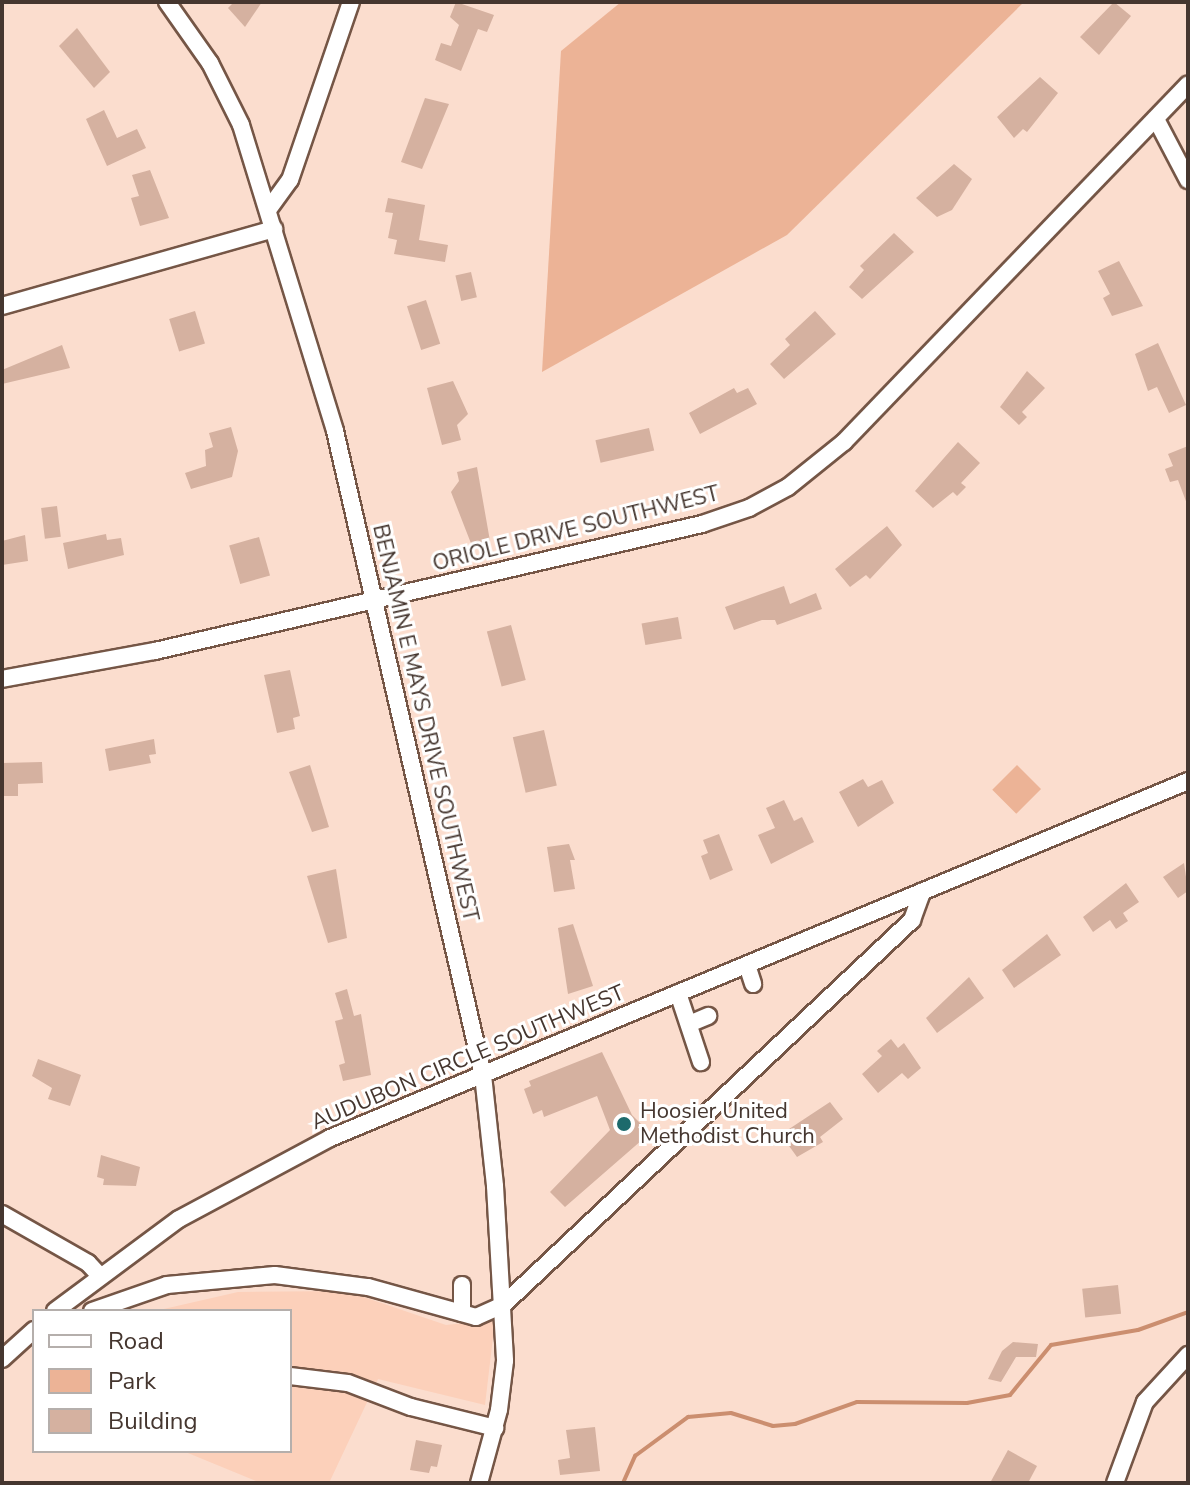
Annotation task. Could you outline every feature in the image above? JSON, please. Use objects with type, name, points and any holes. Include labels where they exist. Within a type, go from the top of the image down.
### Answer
[{"type":"street","name":"BENJAMIN E MAYS DRIVE SOUTHWEST","points":[[167,2],[210,63],[241,125],[335,431],[483,1075],[505,1361],[495,1428],[479,1483]]},
{"type":"street","points":[[268,210],[290,180],[351,2]]},
{"type":"street","name":"ORIOLE DRIVE SOUTHWEST","points":[[2,679],[76,669],[702,524],[788,487],[844,442],[1188,85]]},
{"type":"street","points":[[1156,119],[1188,180]]},
{"type":"street","points":[[2,306],[274,229]]},
{"type":"street","name":"AUDUBON CIRCLE SOUTHWEST","points":[[57,1309],[99,1275],[179,1219],[263,1170],[1188,781]]},
{"type":"street","points":[[98,1309],[167,1285],[275,1275],[368,1287],[476,1317],[503,1305],[912,920],[922,892]]},
{"type":"street","points":[[747,965],[753,984]]},
{"type":"street","points":[[678,993],[701,1062]]},
{"type":"street","points":[[689,1024],[708,1016]]},
{"type":"street","points":[[2,1214],[88,1263],[99,1275]]},
{"type":"street","points":[[462,1285],[462,1313]]},
{"type":"street","points":[[2,1360],[32,1332]]},
{"type":"street","points":[[2,1360],[32,1342]]},
{"type":"street","points":[[1115,1483],[1145,1402],[1188,1355]]},
{"type":"street","points":[[292,1376],[348,1383],[411,1407],[495,1428]]},
{"type":"shaded area","points":[[346,1291],[446,1325],[495,1320],[485,1405],[378,1379],[329,1483],[261,1483],[188,1453],[292,1453],[292,1309],[164,1309],[238,1292]]},
{"type":"green space","points":[[621,2],[1024,2],[787,235],[542,372],[561,51]]},
{"type":"green space","points":[[1017,765],[1041,789],[1016,814],[992,790]]},
{"type":"building","points":[[234,2],[262,2],[245,27],[228,8]]},
{"type":"building","points":[[456,2],[494,15],[487,32],[478,29],[461,71],[435,60],[441,43],[451,46],[459,25],[450,17]]},
{"type":"building","points":[[1114,2],[1131,16],[1099,55],[1080,37]]},
{"type":"building","points":[[77,28],[110,72],[94,88],[59,46]]},
{"type":"building","points":[[1040,77],[1058,93],[1027,132],[1023,129],[1014,138],[997,117]]},
{"type":"building","points":[[425,98],[449,104],[422,169],[401,162]]},
{"type":"building","points":[[104,110],[117,138],[137,129],[146,148],[107,166],[86,119]]},
{"type":"building","points":[[954,164],[972,179],[952,210],[937,217],[916,198]]},
{"type":"building","points":[[150,170],[169,218],[140,226],[131,198],[139,196],[132,175]]},
{"type":"building","points":[[388,198],[425,205],[419,240],[448,245],[445,262],[394,254],[397,240],[388,238],[393,213],[385,212]]},
{"type":"building","points":[[894,233],[914,252],[862,299],[849,287],[864,270],[860,266]]},
{"type":"building","points":[[1119,261],[1143,306],[1112,316],[1103,298],[1110,294],[1098,271]]},
{"type":"building","points":[[471,272],[477,297],[461,301],[455,276]]},
{"type":"building","points":[[426,300],[440,344],[421,350],[407,306]]},
{"type":"building","points":[[195,311],[205,344],[179,351],[169,319]]},
{"type":"building","points":[[815,311],[836,334],[784,379],[770,364],[790,345],[785,339]]},
{"type":"building","points":[[1158,343],[1186,405],[1169,413],[1157,387],[1148,391],[1135,354]]},
{"type":"building","points":[[62,345],[70,368],[2,384],[2,370]]},
{"type":"building","points":[[1027,371],[1045,388],[1022,412],[1027,417],[1019,425],[1000,407]]},
{"type":"building","points":[[453,381],[468,414],[457,425],[461,440],[442,445],[427,388]]},
{"type":"building","points":[[734,388],[737,393],[748,388],[757,404],[700,434],[689,413]]},
{"type":"building","points":[[231,427],[238,451],[232,477],[191,489],[185,473],[206,466],[205,450],[213,447],[209,433]]},
{"type":"building","points":[[649,428],[654,450],[601,463],[595,440]]},
{"type":"building","points":[[958,442],[980,463],[961,483],[966,487],[957,496],[953,492],[933,508],[915,491]]},
{"type":"building","points":[[1188,446],[1187,504],[1178,480],[1170,482],[1165,469],[1173,466],[1168,454]]},
{"type":"building","points":[[477,467],[490,541],[472,546],[451,492],[459,481],[457,472]]},
{"type":"building","points":[[57,506],[61,537],[45,539],[41,508]]},
{"type":"building","points":[[887,526],[902,545],[870,579],[866,575],[850,587],[835,569]]},
{"type":"building","points":[[106,534],[107,540],[121,538],[124,555],[68,569],[63,543]]},
{"type":"building","points":[[25,535],[28,561],[2,565],[2,541]]},
{"type":"building","points":[[259,537],[270,575],[240,584],[229,546]]},
{"type":"building","points":[[784,586],[790,604],[816,593],[822,609],[777,625],[775,620],[762,620],[734,630],[725,607]]},
{"type":"building","points":[[678,617],[682,639],[645,645],[642,623]]},
{"type":"building","points":[[511,625],[526,680],[502,687],[487,631]]},
{"type":"building","points":[[290,670],[300,716],[293,718],[295,729],[277,733],[264,675]]},
{"type":"building","points":[[544,730],[557,786],[526,793],[513,737]]},
{"type":"building","points":[[154,739],[156,754],[149,755],[151,763],[109,771],[105,749]]},
{"type":"building","points":[[42,762],[43,783],[18,784],[18,796],[3,796],[2,763]]},
{"type":"building","points":[[310,765],[329,827],[312,832],[289,772]]},
{"type":"building","points":[[863,779],[868,787],[882,780],[894,803],[858,827],[839,792]]},
{"type":"building","points":[[784,800],[794,821],[802,817],[814,842],[771,864],[758,835],[775,828],[766,808]]},
{"type":"building","points":[[719,834],[733,870],[710,880],[701,856],[708,853],[703,840]]},
{"type":"building","points":[[569,844],[575,860],[570,860],[575,889],[554,892],[547,847]]},
{"type":"building","points":[[1184,863],[1188,891],[1178,898],[1163,877]]},
{"type":"building","points":[[336,869],[347,938],[328,943],[307,876]]},
{"type":"building","points":[[1126,883],[1139,902],[1123,913],[1128,921],[1116,929],[1110,920],[1093,932],[1083,917]]},
{"type":"building","points":[[573,924],[593,986],[568,994],[558,928]]},
{"type":"building","points":[[1047,934],[1061,955],[1014,988],[1002,970]]},
{"type":"building","points":[[969,977],[984,998],[937,1033],[926,1018]]},
{"type":"building","points":[[347,989],[354,1016],[361,1014],[371,1075],[343,1081],[339,1065],[345,1063],[335,1021],[343,1019],[335,993]]},
{"type":"building","points":[[891,1039],[898,1048],[904,1043],[921,1068],[908,1079],[902,1073],[878,1093],[862,1074],[882,1056],[877,1051]]},
{"type":"building","name":"Hoosier United Methodist Church","points":[[602,1052],[632,1115],[650,1133],[565,1207],[550,1192],[610,1130],[597,1096],[544,1117],[542,1110],[533,1114],[524,1089],[531,1086],[529,1081]]},
{"type":"building","points":[[38,1059],[81,1075],[70,1106],[48,1099],[52,1088],[32,1076]]},
{"type":"building","points":[[830,1102],[843,1119],[820,1137],[823,1142],[797,1157],[784,1139],[789,1135],[786,1131]]},
{"type":"building","points":[[101,1155],[140,1167],[136,1186],[103,1185],[104,1179],[97,1177]]},
{"type":"building","points":[[1118,1285],[1121,1314],[1085,1318],[1082,1289]]},
{"type":"building","points":[[1013,1342],[1038,1344],[1036,1357],[1016,1357],[1001,1382],[988,1379],[1002,1351]]},
{"type":"building","points":[[595,1427],[600,1471],[560,1475],[558,1460],[570,1458],[566,1430]]},
{"type":"building","points":[[416,1440],[442,1445],[437,1467],[431,1466],[429,1473],[410,1470]]},
{"type":"building","points":[[1008,1450],[1037,1466],[1028,1483],[990,1483]]},
{"type":"waterway","points":[[623,1483],[635,1456],[688,1417],[731,1413],[773,1426],[795,1424],[857,1402],[967,1403],[1010,1395],[1051,1345],[1138,1330],[1188,1312]]},
{"type":"place","name":"Hoosier United Methodist Church","points":[[624,1124]]}]
